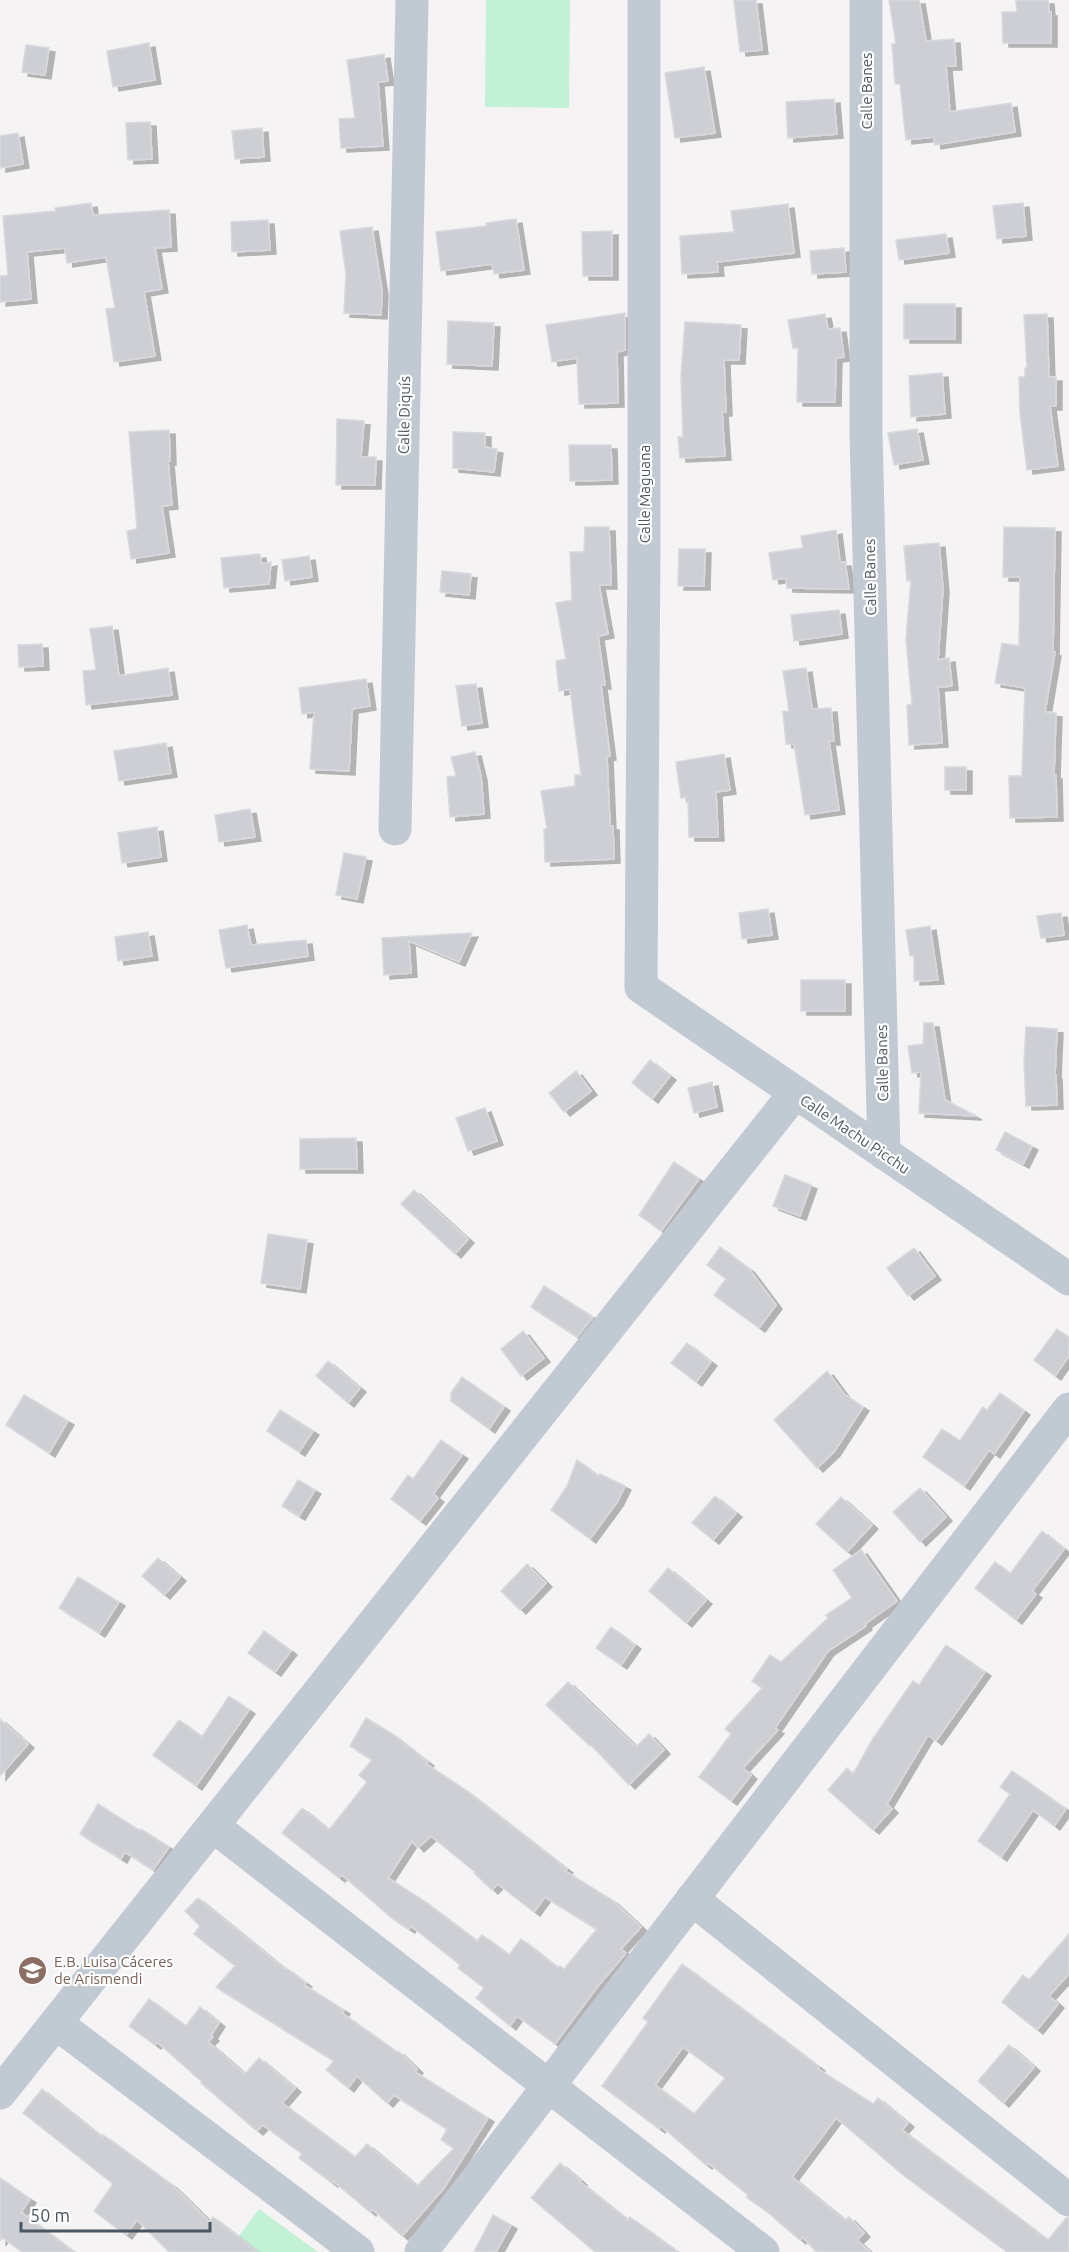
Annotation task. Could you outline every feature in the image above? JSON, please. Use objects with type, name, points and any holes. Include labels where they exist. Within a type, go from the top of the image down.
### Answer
[{"type":"street","name":"Calle Diquís","points":[[395,829],[412,0]]},
{"type":"street","name":"Calle Maguana","points":[[641,987],[644,0]]},
{"type":"street","name":"Calle Banes","points":[[866,0],[866,444],[884,1153]]},
{"type":"street","name":"Calle Machu Picchu","points":[[641,987],[1069,1279]]},
{"type":"street","points":[[0,2093],[795,1093]]},
{"type":"street","points":[[421,2252],[1069,1409]]},
{"type":"street","points":[[213,1826],[763,2252]]},
{"type":"street","points":[[692,1899],[1069,2200]]},
{"type":"street","points":[[56,2023],[358,2252]]},
{"type":"green space","points":[[486,0],[570,0],[569,108],[485,107]]},
{"type":"green space","points":[[259,2209],[318,2252],[227,2252]]},
{"type":"building","points":[[734,0],[756,0],[762,50],[740,52]]},
{"type":"building","points":[[889,0],[919,0],[926,41],[954,39],[956,66],[946,66],[950,112],[1011,103],[1015,132],[935,145],[934,137],[906,140],[900,84],[895,84],[892,44],[896,44]]},
{"type":"building","points":[[1016,0],[1048,0],[1049,12],[1051,12],[1051,43],[1003,43],[1002,12],[1017,12]]},
{"type":"building","points":[[149,43],[155,80],[113,87],[107,51]]},
{"type":"building","points":[[26,45],[49,48],[45,75],[22,72]]},
{"type":"building","points":[[384,54],[388,81],[378,82],[383,146],[341,148],[339,119],[355,118],[347,60]]},
{"type":"building","points":[[704,67],[715,133],[675,138],[665,73]]},
{"type":"building","points":[[834,99],[837,134],[788,138],[786,102]]},
{"type":"building","points":[[150,122],[152,159],[128,160],[126,123]]},
{"type":"building","points":[[262,128],[264,157],[235,159],[232,131]]},
{"type":"building","points":[[18,133],[23,164],[0,168],[0,136]]},
{"type":"building","points":[[91,203],[93,215],[169,210],[171,247],[155,248],[162,289],[144,292],[155,356],[114,362],[106,309],[115,308],[106,257],[67,263],[65,248],[27,252],[31,299],[0,302],[0,276],[8,275],[3,216],[56,211],[55,208]]},
{"type":"building","points":[[1023,203],[1026,236],[997,239],[993,206]]},
{"type":"building","points":[[788,204],[794,253],[717,262],[718,272],[682,274],[680,236],[734,232],[731,211]]},
{"type":"building","points":[[516,219],[524,270],[494,274],[492,264],[441,271],[436,232],[487,226],[486,223]]},
{"type":"building","points":[[268,220],[270,250],[232,252],[231,222]]},
{"type":"building","points":[[372,227],[382,291],[381,315],[344,313],[346,274],[340,231]]},
{"type":"building","points":[[612,231],[612,276],[583,276],[582,232]]},
{"type":"building","points":[[946,234],[949,253],[899,260],[896,240]]},
{"type":"building","points":[[844,248],[846,272],[812,274],[810,251]]},
{"type":"building","points":[[904,304],[955,304],[955,339],[904,339]]},
{"type":"building","points":[[625,313],[625,350],[617,352],[618,403],[579,404],[577,358],[552,362],[546,325]]},
{"type":"building","points":[[825,314],[828,329],[840,328],[844,357],[836,358],[835,402],[797,402],[798,348],[793,348],[788,320]]},
{"type":"building","points":[[1047,314],[1049,377],[1056,377],[1056,406],[1050,406],[1058,466],[1027,470],[1020,413],[1019,377],[1025,377],[1025,368],[1027,368],[1024,315]]},
{"type":"building","points":[[448,321],[494,323],[492,366],[447,364]]},
{"type":"building","points":[[685,322],[741,325],[739,360],[724,360],[726,412],[722,412],[725,456],[680,458],[678,437],[683,437],[681,376]]},
{"type":"building","points":[[942,373],[945,414],[911,417],[909,376]]},
{"type":"building","points":[[337,419],[364,421],[361,457],[376,457],[375,485],[336,485]]},
{"type":"building","points":[[917,429],[923,460],[894,465],[888,433]]},
{"type":"building","points":[[169,430],[170,461],[168,461],[172,505],[162,506],[169,553],[131,559],[127,531],[137,529],[129,432]]},
{"type":"building","points":[[453,432],[485,433],[485,447],[497,449],[494,472],[453,468]]},
{"type":"building","points":[[569,445],[611,445],[612,480],[570,481]]},
{"type":"building","points":[[585,527],[609,527],[611,585],[599,585],[608,634],[598,636],[605,685],[601,685],[610,756],[607,757],[614,859],[545,862],[544,829],[547,829],[541,791],[575,786],[575,775],[581,775],[570,689],[559,691],[556,661],[566,659],[556,603],[572,600],[570,552],[584,552]]},
{"type":"building","points":[[1004,527],[1055,528],[1053,652],[1055,652],[1045,712],[1056,713],[1054,775],[1056,775],[1057,817],[1010,818],[1009,776],[1022,776],[1025,688],[995,683],[1002,643],[1019,646],[1020,577],[1003,577]]},
{"type":"building","points":[[836,530],[840,562],[845,562],[849,589],[787,588],[786,578],[773,580],[769,553],[803,548],[801,536]]},
{"type":"building","points":[[939,543],[943,589],[938,660],[949,658],[952,686],[938,687],[942,743],[909,745],[907,705],[912,704],[906,639],[911,580],[907,581],[904,546]]},
{"type":"building","points":[[679,549],[705,549],[704,586],[678,586]]},
{"type":"building","points":[[260,554],[261,564],[271,562],[269,584],[224,588],[221,558]]},
{"type":"building","points":[[309,556],[312,577],[285,581],[282,560]]},
{"type":"building","points":[[442,571],[471,574],[469,595],[440,592]]},
{"type":"building","points":[[839,610],[842,634],[794,641],[791,615]]},
{"type":"building","points":[[112,626],[119,676],[168,668],[172,695],[86,705],[83,671],[96,670],[90,629]]},
{"type":"building","points":[[42,644],[43,666],[19,667],[18,645]]},
{"type":"building","points":[[806,668],[812,709],[831,708],[834,741],[829,741],[839,810],[805,815],[794,744],[786,744],[783,712],[789,711],[783,671]]},
{"type":"building","points":[[366,679],[370,706],[352,709],[349,771],[310,769],[314,712],[302,714],[299,688]]},
{"type":"building","points":[[476,684],[482,723],[462,726],[456,686]]},
{"type":"building","points":[[166,743],[171,773],[119,781],[114,751]]},
{"type":"building","points":[[475,752],[481,776],[484,814],[450,817],[447,777],[456,776],[451,757]]},
{"type":"building","points":[[724,754],[730,790],[716,792],[718,837],[689,837],[688,797],[681,798],[676,762]]},
{"type":"building","points":[[945,767],[966,767],[966,790],[945,790]]},
{"type":"building","points":[[250,809],[255,837],[219,842],[215,815]]},
{"type":"building","points":[[157,827],[161,857],[122,863],[118,833]]},
{"type":"building","points":[[344,853],[366,857],[357,899],[336,895]]},
{"type":"building","points":[[768,909],[772,935],[742,939],[739,913]]},
{"type":"building","points":[[1061,913],[1064,935],[1041,938],[1037,916]]},
{"type":"building","points":[[247,925],[251,945],[306,940],[308,956],[226,968],[219,930]]},
{"type":"building","points":[[930,926],[938,980],[914,981],[914,955],[910,956],[906,930]]},
{"type":"building","points":[[148,932],[152,956],[118,961],[115,937]]},
{"type":"building","points":[[472,933],[459,962],[409,941],[411,973],[384,975],[382,938]]},
{"type":"building","points":[[801,980],[845,980],[845,1011],[801,1011]]},
{"type":"building","points":[[924,1023],[933,1023],[945,1100],[976,1116],[919,1113],[921,1072],[912,1073],[908,1046],[923,1044]]},
{"type":"building","points":[[1026,1027],[1057,1029],[1055,1075],[1057,1105],[1026,1106],[1024,1061]]},
{"type":"building","points":[[650,1060],[670,1076],[652,1099],[632,1083]]},
{"type":"building","points":[[576,1071],[591,1091],[564,1112],[549,1093]]},
{"type":"building","points":[[712,1082],[717,1107],[694,1113],[688,1088]]},
{"type":"building","points":[[485,1108],[497,1141],[468,1151],[456,1118]]},
{"type":"building","points":[[1005,1132],[1032,1146],[1023,1164],[996,1150]]},
{"type":"building","points":[[356,1138],[357,1169],[300,1169],[300,1139]]},
{"type":"building","points":[[674,1162],[699,1179],[661,1231],[639,1215]]},
{"type":"building","points":[[785,1175],[811,1185],[800,1216],[773,1206]]},
{"type":"building","points":[[414,1190],[468,1239],[455,1254],[401,1204]]},
{"type":"building","points":[[268,1234],[307,1240],[300,1289],[261,1283]]},
{"type":"building","points":[[720,1247],[749,1269],[776,1305],[759,1328],[714,1295],[726,1279],[707,1265]]},
{"type":"building","points":[[914,1248],[935,1276],[908,1296],[887,1268]]},
{"type":"building","points":[[544,1286],[593,1317],[577,1337],[531,1307]]},
{"type":"building","points":[[1057,1329],[1069,1338],[1069,1356],[1055,1376],[1034,1360]]},
{"type":"building","points":[[523,1331],[544,1358],[521,1376],[501,1349]]},
{"type":"building","points":[[687,1343],[711,1362],[696,1382],[671,1363]]},
{"type":"building","points":[[328,1361],[360,1388],[348,1403],[316,1376]]},
{"type":"building","points":[[827,1371],[844,1394],[863,1407],[834,1452],[817,1468],[774,1420]]},
{"type":"building","points":[[462,1377],[504,1407],[489,1429],[451,1401],[451,1393]]},
{"type":"building","points":[[1000,1393],[1024,1411],[994,1454],[989,1450],[964,1486],[923,1457],[942,1429],[960,1441],[983,1407],[987,1410]]},
{"type":"building","points":[[24,1395],[68,1421],[49,1453],[6,1425]]},
{"type":"building","points":[[280,1410],[313,1431],[299,1452],[267,1431]]},
{"type":"building","points":[[441,1440],[462,1455],[433,1494],[438,1498],[420,1521],[391,1499],[408,1475],[413,1479]]},
{"type":"building","points":[[577,1460],[598,1476],[600,1474],[625,1486],[617,1502],[590,1539],[551,1510],[567,1486]]},
{"type":"building","points":[[298,1480],[315,1490],[299,1516],[282,1506]]},
{"type":"building","points":[[920,1488],[946,1517],[920,1542],[893,1512]]},
{"type":"building","points":[[715,1496],[736,1513],[713,1540],[692,1523]]},
{"type":"building","points":[[841,1497],[872,1525],[847,1552],[816,1524]]},
{"type":"building","points":[[1042,1531],[1064,1549],[1032,1591],[1036,1594],[1016,1620],[975,1588],[995,1562],[1010,1574]]},
{"type":"building","points":[[861,1550],[897,1601],[865,1624],[866,1626],[828,1651],[775,1728],[778,1730],[743,1768],[751,1775],[731,1801],[699,1777],[731,1734],[725,1729],[762,1688],[752,1681],[770,1655],[781,1662],[828,1618],[826,1615],[852,1598],[833,1570]]},
{"type":"building","points":[[158,1558],[180,1577],[164,1595],[142,1576]]},
{"type":"building","points":[[527,1564],[546,1583],[520,1610],[501,1591]]},
{"type":"building","points":[[668,1568],[706,1600],[686,1623],[649,1591]]},
{"type":"building","points":[[78,1577],[119,1602],[99,1633],[59,1608]]},
{"type":"building","points":[[611,1627],[635,1645],[621,1665],[596,1648]]},
{"type":"building","points":[[264,1631],[291,1651],[275,1672],[248,1653]]},
{"type":"building","points":[[946,1645],[985,1672],[936,1741],[928,1735],[887,1804],[892,1809],[873,1830],[828,1790],[847,1768],[853,1774],[872,1740],[913,1681],[919,1685]]},
{"type":"building","points":[[568,1682],[636,1747],[649,1734],[664,1750],[629,1785],[591,1745],[546,1705]]},
{"type":"building","points":[[229,1696],[249,1710],[196,1786],[153,1755],[179,1720],[202,1737]]},
{"type":"building","points":[[366,1718],[391,1733],[428,1762],[426,1764],[464,1789],[567,1869],[565,1871],[612,1900],[641,1927],[621,1949],[626,1953],[555,2044],[517,2016],[510,2026],[476,1998],[484,1988],[458,1968],[460,1965],[411,1926],[409,1929],[394,1920],[342,1875],[339,1878],[282,1833],[302,1808],[329,1830],[367,1782],[359,1775],[372,1760],[350,1746]],"holes":[[[431,1836],[475,1872],[492,1890],[498,1884],[534,1912],[545,1897],[597,1929],[564,1969],[560,1966],[558,1968],[521,1939],[509,1955],[482,1935],[477,1941],[421,1899],[388,1878],[412,1841],[418,1848]]]},
{"type":"building","points":[[0,1719],[28,1744],[0,1776]]},
{"type":"building","points":[[1012,1771],[1066,1809],[1054,1826],[1033,1810],[1001,1857],[978,1841],[1010,1794],[1000,1787]]},
{"type":"building","points":[[98,1804],[169,1847],[153,1870],[125,1852],[121,1859],[80,1834]]},
{"type":"building","points":[[198,1898],[285,1969],[306,1983],[304,1985],[344,2010],[342,2013],[398,2051],[417,2069],[415,2072],[488,2118],[444,2188],[402,2236],[372,2209],[370,2212],[333,2181],[332,2183],[299,2158],[302,2154],[263,2125],[257,2131],[157,2042],[155,2045],[129,2026],[149,1999],[186,2026],[200,2007],[219,2023],[211,2035],[213,2037],[208,2042],[245,2074],[259,2058],[295,2088],[282,2103],[355,2157],[367,2144],[417,2186],[454,2148],[441,2140],[447,2129],[394,2095],[387,2103],[357,2076],[348,2088],[326,2070],[334,2061],[216,1987],[235,1966],[194,1934],[200,1926],[185,1911]]},
{"type":"building","points":[[1069,1934],[1069,1974],[1049,1996],[1058,2004],[1037,2030],[1002,2002],[1023,1975],[1029,1980]]},
{"type":"building","points":[[682,1964],[819,2067],[818,2069],[873,2104],[878,2098],[908,2123],[902,2130],[1048,2240],[1066,2218],[1069,2218],[1069,2252],[1007,2252],[903,2175],[836,2118],[792,2177],[845,2220],[849,2217],[864,2233],[857,2240],[870,2252],[816,2252],[803,2237],[800,2240],[746,2197],[748,2195],[708,2163],[706,2165],[661,2126],[659,2129],[602,2086],[648,2022],[643,2018]],"holes":[[[683,2047],[725,2078],[694,2114],[655,2085]]]},
{"type":"building","points":[[1009,2045],[1034,2067],[1003,2103],[978,2081]]},
{"type":"building","points":[[42,2089],[102,2137],[103,2135],[172,2185],[210,2222],[213,2217],[258,2252],[169,2252],[137,2220],[126,2235],[94,2211],[113,2184],[23,2113]]},
{"type":"building","points":[[560,2163],[628,2220],[630,2217],[678,2252],[595,2252],[531,2198]]},
{"type":"building","points":[[0,2178],[30,2199],[21,2212],[74,2252],[22,2252],[3,2238],[0,2241]]},
{"type":"building","points":[[493,2215],[511,2225],[496,2252],[474,2252]]},
{"type":"place","name":"E.B. Luisa Cáceres de Arismendi","points":[[33,1970]]}]
